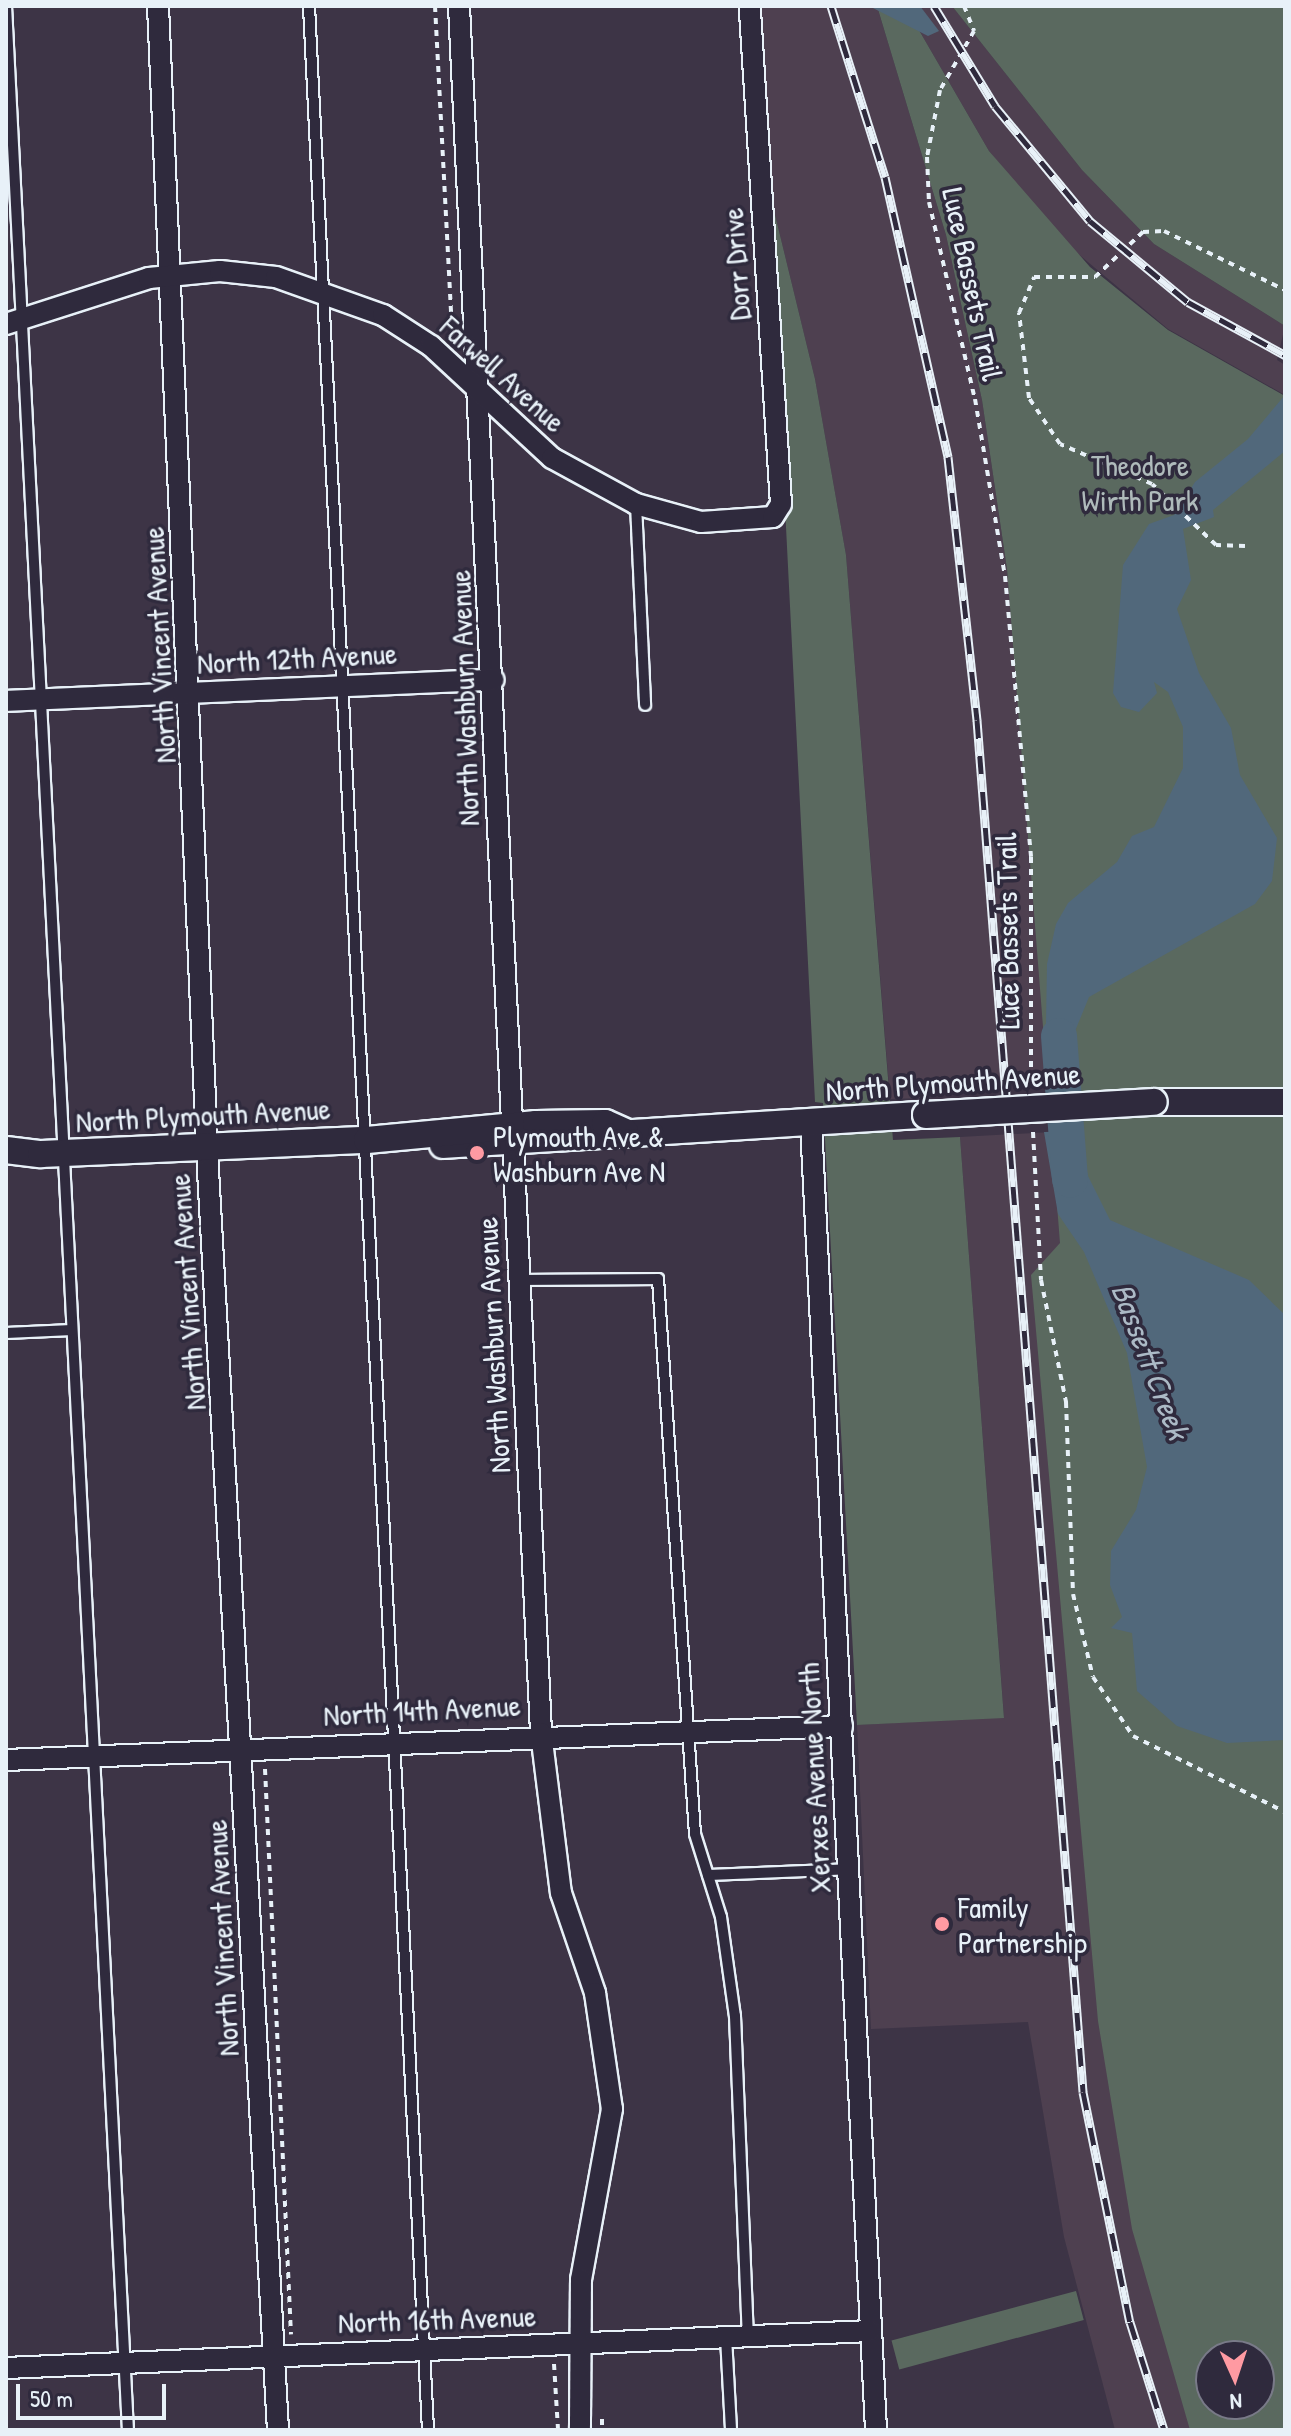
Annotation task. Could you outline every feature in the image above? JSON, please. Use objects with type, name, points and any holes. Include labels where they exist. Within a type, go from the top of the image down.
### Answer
[{"type":"street","name":"North Vincent Avenue","points":[[158,6],[191,692],[207,1147],[278,2430]]},
{"type":"street","name":"North Washburn Avenue","points":[[459,6],[494,680],[541,1733],[561,1893],[595,1993],[612,2109],[575,2343],[580,2430]]},
{"type":"street","name":"Dorr Drive","points":[[750,6],[781,504],[773,517]]},
{"type":"street","name":"Farwell Avenue","points":[[14,322],[88,294],[171,276],[220,271],[324,290],[431,346],[552,458],[636,504],[701,522],[773,517]]},
{"type":"street","name":"North 12th Avenue","points":[[6,701],[494,680]]},
{"type":"street","name":"North Plymouth Avenue","points":[[6,1150],[52,1154],[811,1124],[1154,1102],[1285,1102]]},
{"type":"street","name":"Xerxes Avenue North","points":[[811,1124],[876,2430]]},
{"type":"street","name":"North Plymouth Avenue","points":[[6,1165],[52,1154]]},
{"type":"street","name":"North 14th Avenue","points":[[6,1760],[541,1733],[690,1733],[842,1726]]},
{"type":"street","name":"North 16th Avenue","points":[[6,2368],[870,2331]]},
{"type":"lane","points":[[6,6],[14,322],[41,700],[52,1154],[72,1330],[91,1756],[128,2430]]},
{"type":"lane","points":[[309,6],[428,2430]]},
{"type":"lane","points":[[636,504],[645,705]]},
{"type":"lane","points":[[522,1280],[658,1279],[695,1834],[708,1875],[735,2016],[748,2336]]},
{"type":"lane","points":[[6,1333],[72,1330]]},
{"type":"lane","points":[[708,1875],[849,1869]]},
{"type":"lane","points":[[726,2337],[731,2430]]},
{"type":"path","points":[[435,6],[452,333]]},
{"type":"path","name":"Luce Bassets Trail","points":[[964,6],[974,31],[934,113],[929,202],[975,399],[1005,576],[1031,871],[1031,1093]]},
{"type":"path","points":[[1245,546],[1216,545],[1152,484],[1078,457],[1045,427],[1021,367],[1024,289],[1034,277],[1095,277],[1143,232],[1164,231],[1285,290]]},
{"type":"path","points":[[1033,1122],[1041,1280],[1066,1402],[1073,1594],[1093,1677],[1133,1736],[1285,1812]]},
{"type":"path","points":[[260,1766],[290,2336]]},
{"type":"path","points":[[558,2430],[559,2359]]},
{"type":"shaded area","points":[[760,6],[877,6],[946,235],[982,400],[1007,569],[1049,1083],[925,1090],[925,1098],[890,1099],[846,555],[815,379],[769,190]]},
{"type":"shaded area","points":[[905,6],[952,6],[1082,170],[1154,244],[1285,326],[1277,360],[1285,365],[1285,395],[1168,329],[1064,242],[989,151]]},
{"type":"shaded area","points":[[1052,1132],[1201,2340],[1195,2340],[1195,2420],[1211,2420],[1212,2430],[1115,2430],[1064,2237],[1028,2022],[871,2029],[857,1725],[1004,1717],[960,1137]]},
{"type":"green space","name":"Theodore Wirth Park","points":[[877,6],[905,6],[989,151],[1090,267],[1168,330],[1285,396],[1285,2430],[1190,2430],[1132,2229],[1098,2021],[1031,1275],[1060,1243],[1007,569],[982,400],[946,235]]},
{"type":"green space","points":[[952,6],[1285,6],[1285,326],[1154,244],[1082,170]]},
{"type":"green space","points":[[769,190],[815,379],[846,555],[893,1140],[960,1137],[1004,1718],[857,1725],[823,1103],[815,1102]]},
{"type":"green space","points":[[1076,2291],[1084,2320],[899,2369],[892,2340]]},
{"type":"water","points":[[869,6],[920,6],[939,31],[928,36]]},
{"type":"water","points":[[1285,395],[1285,451],[1213,510],[1214,517],[1183,529],[1191,580],[1177,609],[1199,673],[1231,728],[1240,775],[1277,838],[1272,881],[1255,904],[1089,997],[1071,1041],[1069,1082],[1045,1083],[1047,964],[1056,924],[1068,903],[1117,862],[1132,836],[1154,827],[1183,768],[1183,727],[1168,692],[1154,682],[1157,693],[1139,712],[1121,707],[1113,693],[1123,565],[1149,524],[1174,515],[1195,482],[1248,439]]},
{"type":"water","points":[[1078,1131],[1088,1176],[1110,1220],[1249,1280],[1285,1315],[1285,1740],[1227,1743],[1177,1726],[1137,1691],[1132,1633],[1111,1628],[1122,1617],[1110,1585],[1111,1551],[1136,1510],[1147,1467],[1127,1353],[1084,1252],[1058,1214],[1044,1132]]},
{"type":"waterway","name":"Bassett Creek","points":[[1059,1036],[1070,1180]]},
{"type":"railway","points":[[831,6],[885,177],[948,457],[977,720],[1083,2092],[1130,2322],[1164,2430]]},
{"type":"railway","points":[[934,6],[995,106],[1090,221],[1188,302],[1285,355]]},
{"type":"place","name":"Plymouth Ave & Washburn Ave N","points":[[477,1153]]},
{"type":"place","name":"Family Partnership","points":[[942,1924]]}]
